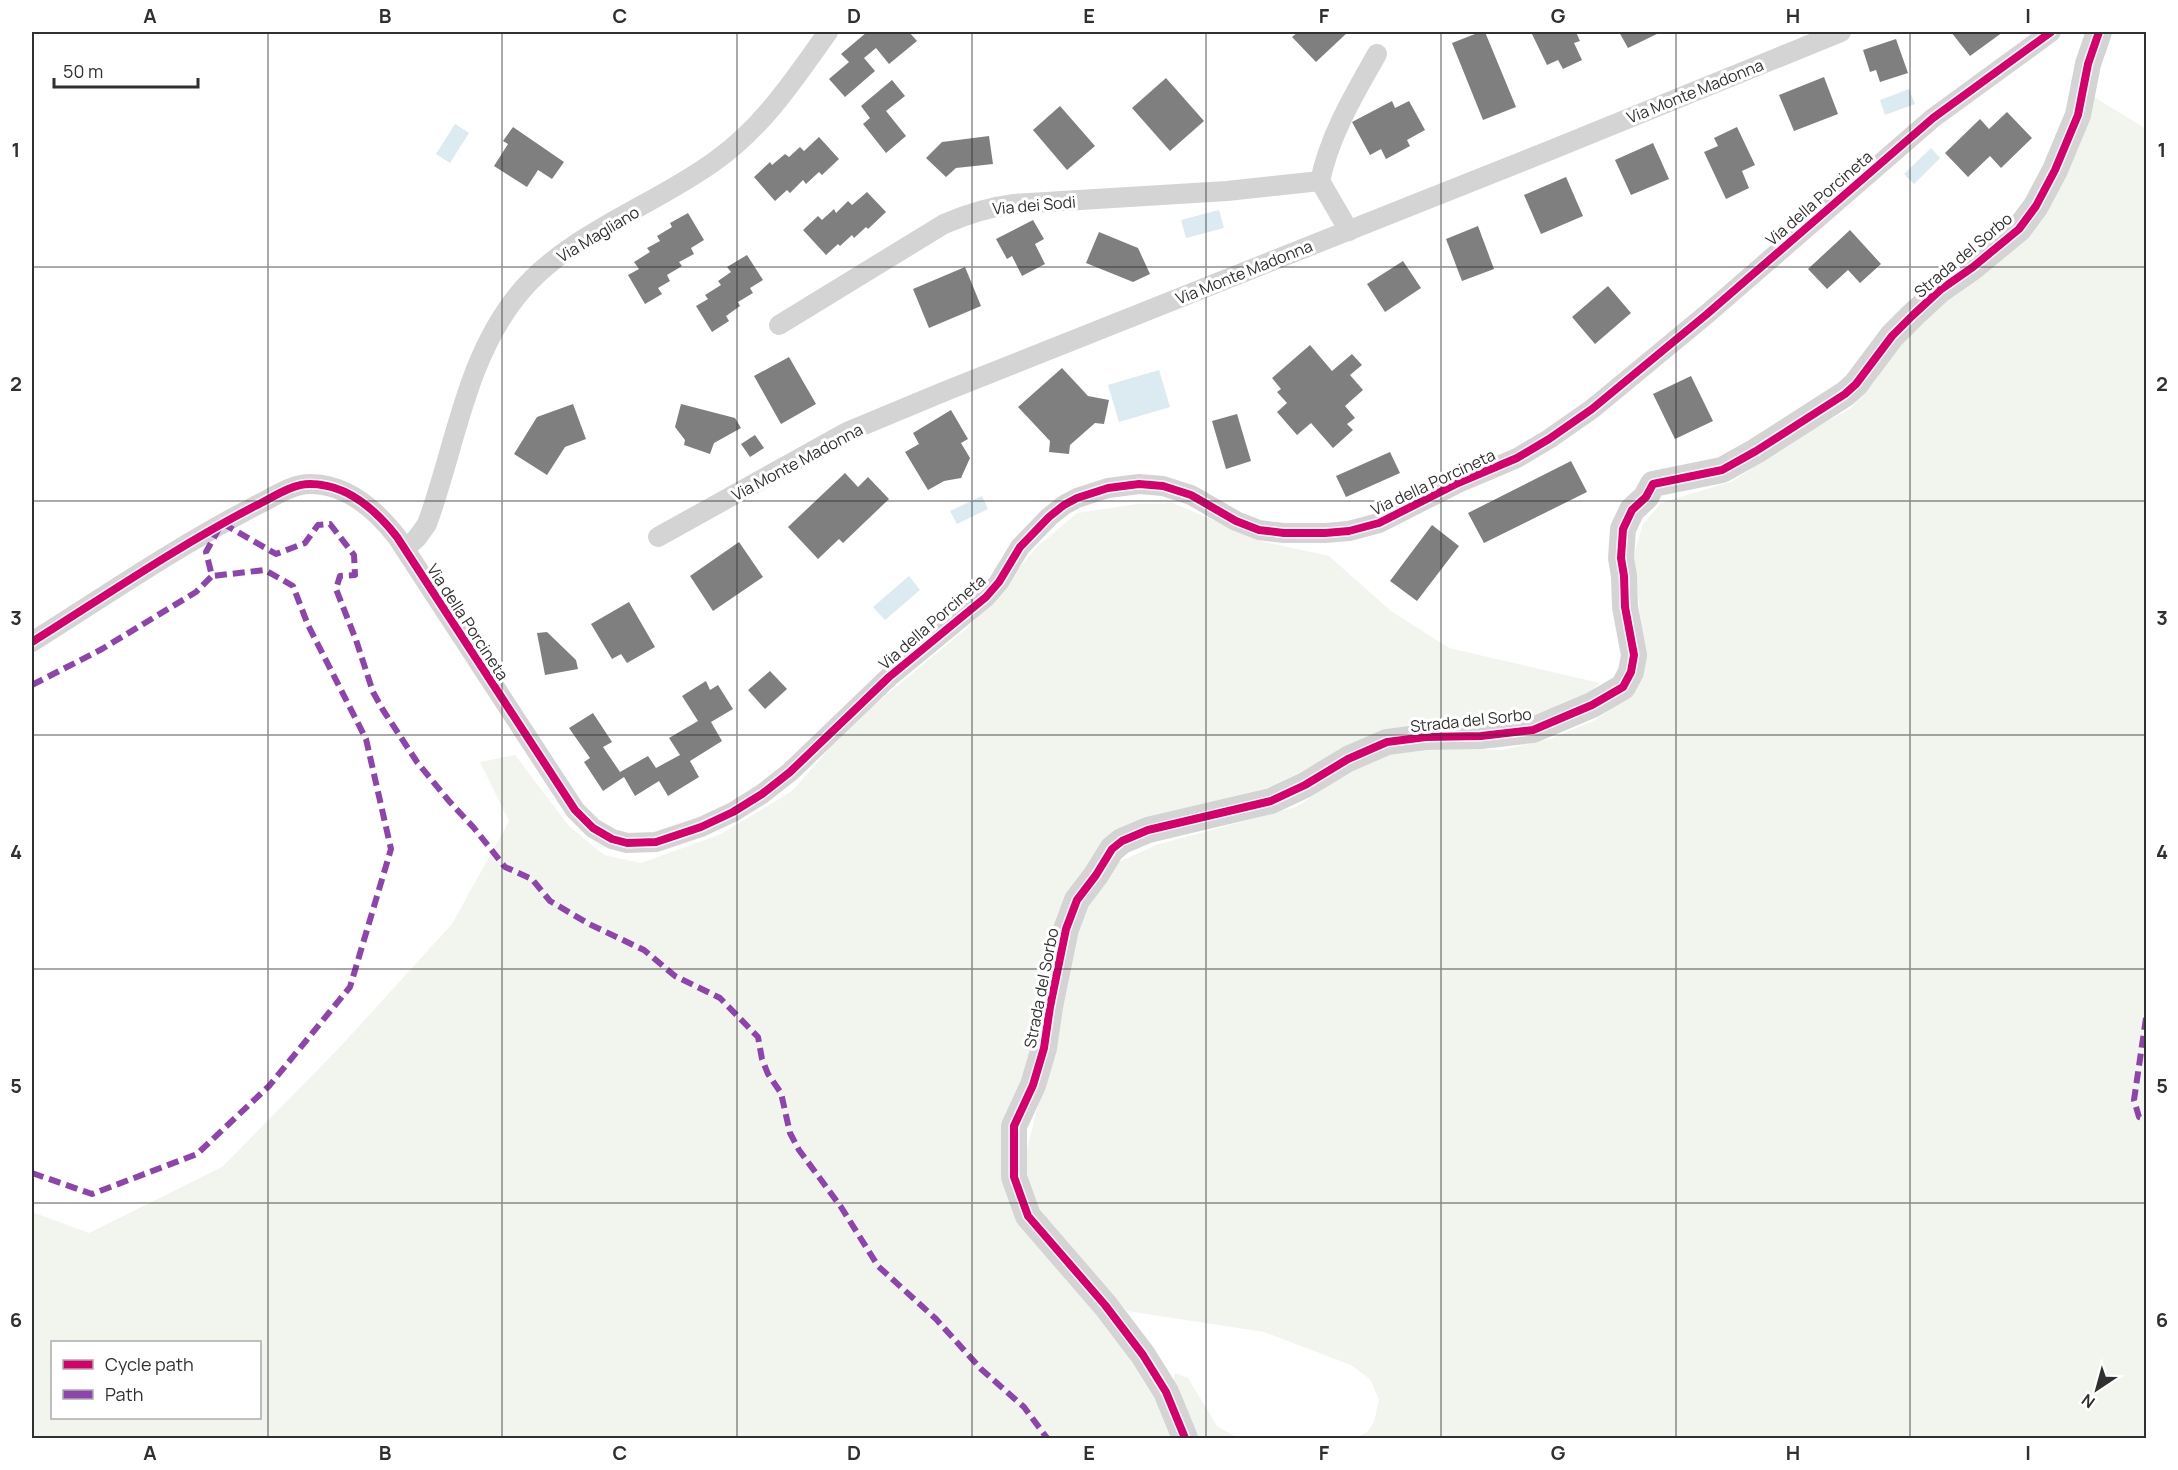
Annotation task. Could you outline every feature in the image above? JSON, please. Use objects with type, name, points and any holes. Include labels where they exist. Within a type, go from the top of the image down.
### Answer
[{"type":"street","name":"Via Magliano","points":[[405,549],[427,524],[481,357],[516,297],[541,270],[568,249],[664,194],[738,144],[774,107],[828,32]]},
{"type":"street","name":"Via Monte Madonna","points":[[658,537],[847,432],[1841,32]]},
{"type":"street","name":"Via della Porcineta","points":[[32,642],[222,523],[285,491],[304,485],[330,487],[353,497],[383,519],[405,549],[575,810],[593,828],[612,839],[637,844],[656,842],[718,819],[776,784],[889,677],[986,597],[999,582],[1020,547],[1034,531],[1064,505],[1077,498],[1116,486],[1151,484],[1191,495],[1236,521],[1259,530],[1325,534],[1349,531],[1379,523],[1527,452],[1592,409],[1707,314],[1932,118],[2051,32]]},
{"type":"street","name":"Strada del Sorbo","points":[[1185,1438],[1166,1392],[1143,1354],[1105,1305],[1028,1216],[1014,1177],[1014,1126],[1033,1085],[1044,1048],[1064,939],[1070,915],[1077,900],[1096,876],[1112,849],[1122,841],[1148,830],[1271,801],[1305,785],[1348,759],[1387,742],[1533,730],[1592,705],[1623,687],[1631,672],[1634,655],[1625,607],[1621,558],[1623,529],[1632,510],[1646,497],[1653,484],[1722,470],[1838,399],[1856,384],[1892,336],[1912,316],[1940,290],[1973,267],[2019,229],[2036,206],[2065,148],[2078,115],[2088,64],[2099,32]]},
{"type":"street","points":[[1349,231],[1320,181],[1334,133],[1377,54]]},
{"type":"street","name":"Via dei Sodi","points":[[779,325],[944,224],[989,208],[1014,204],[1227,192],[1320,181]]},
{"type":"shaded area","points":[[1909,89],[1915,104],[1885,115],[1880,100]]},
{"type":"shaded area","points":[[2094,97],[2146,129],[2146,1438],[1356,1438],[1367,1432],[1374,1422],[1379,1400],[1370,1379],[1351,1365],[1264,1332],[1127,1311],[1050,1227],[1027,1195],[1023,1165],[1053,1045],[1060,984],[1092,892],[1119,862],[1156,845],[1296,807],[1327,786],[1382,755],[1453,748],[1502,750],[1550,739],[1595,720],[1627,698],[1645,663],[1634,554],[1643,524],[1661,503],[1733,481],[1801,435],[1850,409],[1876,380],[1893,351],[1934,310],[2031,233]]},
{"type":"shaded area","points":[[455,124],[469,133],[450,163],[436,154]]},
{"type":"shaded area","points":[[1931,148],[1940,158],[1914,184],[1904,174]]},
{"type":"shaded area","points":[[1219,210],[1224,228],[1186,238],[1181,220]]},
{"type":"shaded area","points":[[1159,370],[1170,407],[1119,422],[1108,385]]},
{"type":"shaded area","points":[[982,496],[988,509],[957,524],[950,511]]},
{"type":"shaded area","points":[[1173,503],[1265,542],[1329,556],[1391,611],[1449,648],[1600,683],[1587,694],[1530,717],[1479,723],[1425,724],[1384,729],[1342,748],[1299,773],[1267,788],[1144,818],[1116,830],[1102,840],[1066,894],[1053,925],[1037,1005],[1032,1045],[1021,1080],[1001,1123],[1001,1179],[1017,1223],[1095,1313],[1132,1362],[1154,1398],[1171,1438],[32,1438],[32,1212],[89,1233],[222,1167],[340,1047],[452,924],[509,821],[480,762],[515,755],[569,826],[604,855],[641,863],[721,834],[792,791],[850,725],[967,628],[1038,546],[1077,513],[1137,504]]},
{"type":"shaded area","points":[[909,576],[920,590],[885,620],[873,607]]},
{"type":"shaded area","points":[[1175,1373],[1188,1378],[1217,1426],[1238,1438],[1193,1438],[1172,1385]]},
{"type":"building","points":[[867,32],[909,32],[917,41],[889,64],[876,48],[864,58],[875,71],[845,97],[829,79],[849,62],[841,54]]},
{"type":"building","points":[[1298,32],[1348,32],[1316,62],[1292,37]]},
{"type":"building","points":[[1485,32],[1516,107],[1483,120],[1452,43]]},
{"type":"building","points":[[1531,32],[1576,32],[1580,41],[1574,43],[1582,60],[1563,69],[1558,60],[1547,65]]},
{"type":"building","points":[[1619,32],[1661,32],[1628,48]]},
{"type":"building","points":[[1951,32],[2003,32],[1970,56]]},
{"type":"building","points":[[1896,39],[1908,73],[1880,82],[1876,70],[1870,72],[1863,50]]},
{"type":"building","points":[[1824,77],[1838,114],[1794,131],[1779,95]]},
{"type":"building","points":[[1166,78],[1204,121],[1170,151],[1132,108]]},
{"type":"building","points":[[892,80],[905,96],[886,111],[906,136],[886,153],[863,124],[870,118],[861,106]]},
{"type":"building","points":[[1392,101],[1395,108],[1409,101],[1425,130],[1407,140],[1410,146],[1386,159],[1381,149],[1370,155],[1352,122]]},
{"type":"building","points":[[1060,106],[1095,146],[1067,170],[1033,130]]},
{"type":"building","points":[[2007,112],[2032,138],[2001,168],[1990,156],[1968,177],[1945,153],[1980,119],[1989,129]]},
{"type":"building","points":[[513,127],[564,162],[552,179],[538,170],[527,187],[494,166],[508,144],[503,141]]},
{"type":"building","points":[[1737,127],[1755,165],[1742,171],[1749,188],[1726,199],[1704,152],[1718,146],[1714,138]]},
{"type":"building","points":[[989,136],[993,164],[956,168],[946,177],[926,158],[942,142]]},
{"type":"building","points":[[819,137],[839,159],[822,175],[819,172],[806,184],[803,180],[790,193],[787,190],[775,201],[754,177],[770,162],[772,165],[785,154],[789,157],[800,147],[804,151]]},
{"type":"building","points":[[1653,143],[1669,179],[1631,195],[1615,160]]},
{"type":"building","points":[[1566,177],[1583,216],[1541,234],[1524,195]]},
{"type":"building","points":[[867,192],[886,212],[868,229],[866,227],[854,238],[852,235],[826,255],[803,230],[818,216],[822,220],[834,209],[836,213],[848,201],[852,205]]},
{"type":"building","points":[[688,213],[704,240],[691,248],[694,254],[679,262],[682,266],[667,275],[670,281],[658,288],[662,294],[645,304],[628,275],[639,269],[634,262],[650,252],[647,248],[660,241],[657,236],[672,227],[670,223]]},
{"type":"building","points":[[1033,220],[1044,239],[1035,244],[1045,264],[1022,276],[1012,256],[1007,259],[996,239]]},
{"type":"building","points":[[1478,226],[1494,269],[1462,281],[1446,239]]},
{"type":"building","points":[[1850,230],[1881,264],[1860,283],[1848,270],[1827,289],[1808,269]]},
{"type":"building","points":[[1099,232],[1138,248],[1150,274],[1133,282],[1086,263]]},
{"type":"building","points":[[747,255],[763,280],[750,288],[753,293],[738,302],[740,306],[726,316],[729,321],[712,332],[696,306],[708,299],[705,295],[721,285],[718,281],[731,272],[727,267]]},
{"type":"building","points":[[1403,261],[1421,288],[1385,312],[1367,284]]},
{"type":"building","points":[[965,267],[981,306],[929,328],[913,289]]},
{"type":"building","points":[[1608,286],[1631,313],[1595,344],[1572,317]]},
{"type":"building","points":[[1310,345],[1332,371],[1352,354],[1362,365],[1350,375],[1363,390],[1345,406],[1355,418],[1347,424],[1353,430],[1333,448],[1311,423],[1297,435],[1277,412],[1287,403],[1277,392],[1281,389],[1272,378]]},
{"type":"building","points":[[789,357],[816,404],[781,424],[754,376]]},
{"type":"building","points":[[1062,368],[1088,396],[1109,400],[1104,424],[1095,423],[1070,445],[1069,454],[1049,452],[1050,441],[1018,407]]},
{"type":"building","points":[[1691,376],[1713,421],[1675,439],[1653,394]]},
{"type":"building","points":[[573,404],[586,439],[565,447],[547,475],[514,454],[537,417]]},
{"type":"building","points":[[681,404],[735,418],[741,428],[714,443],[710,454],[684,445],[685,440],[675,427]]},
{"type":"building","points":[[951,410],[968,439],[961,443],[970,458],[961,478],[944,481],[928,490],[905,452],[919,444],[913,433]]},
{"type":"building","points":[[1237,414],[1251,461],[1226,469],[1212,421]]},
{"type":"building","points":[[755,435],[764,448],[750,457],[741,444]]},
{"type":"building","points":[[1390,452],[1400,473],[1346,497],[1336,476]]},
{"type":"building","points":[[1571,461],[1587,492],[1484,543],[1468,513]]},
{"type":"building","points":[[845,473],[858,487],[868,477],[889,499],[843,543],[839,539],[818,559],[788,527]]},
{"type":"building","points":[[1432,525],[1459,546],[1417,601],[1390,581]]},
{"type":"building","points":[[739,542],[763,577],[713,611],[690,576]]},
{"type":"building","points":[[629,602],[655,647],[627,663],[621,654],[612,659],[591,624]]},
{"type":"building","points":[[547,632],[576,660],[578,669],[545,675],[537,633]]},
{"type":"building","points":[[770,671],[787,689],[765,709],[748,690]]},
{"type":"building","points":[[706,681],[710,690],[718,685],[733,709],[711,722],[722,741],[690,761],[699,777],[668,796],[659,781],[635,796],[624,777],[603,791],[584,762],[590,758],[569,728],[593,713],[612,742],[603,747],[620,772],[648,756],[656,768],[680,755],[669,738],[698,721],[682,696]]},
{"type":"marked path","points":[[32,685],[102,649],[196,592],[212,576],[206,552],[222,523],[276,554],[305,543],[318,525],[330,524],[354,555],[355,575],[340,576],[336,589],[373,692],[417,762],[505,867],[532,879],[550,901],[589,924],[644,950],[675,976],[720,998],[758,1037],[762,1059],[768,1074],[781,1093],[790,1133],[799,1150],[841,1207],[878,1266],[936,1319],[981,1369],[1024,1407],[1047,1438]]},
{"type":"marked path","points":[[32,1173],[92,1194],[197,1154],[269,1086],[350,987],[391,849],[366,739],[308,625],[293,586],[265,570],[212,576]]},
{"type":"marked path","points":[[2146,1018],[2134,1100],[2139,1117],[2146,1119]]},
{"type":"cycle path","points":[[32,642],[170,554],[282,492],[296,486],[310,484],[336,488],[370,508],[397,537],[575,810],[593,828],[612,839],[627,843],[656,842],[701,827],[733,812],[762,794],[790,772],[889,677],[986,597],[999,582],[1020,547],[1049,517],[1077,498],[1108,488],[1139,484],[1163,486],[1191,495],[1236,521],[1259,530],[1284,533],[1349,531],[1379,523],[1458,483],[1517,458],[1592,409],[1707,314],[1933,118],[2051,32]]},
{"type":"cycle path","points":[[1185,1438],[1166,1392],[1143,1355],[1105,1305],[1028,1216],[1014,1177],[1014,1126],[1033,1085],[1044,1048],[1066,929],[1077,900],[1112,849],[1122,841],[1148,830],[1271,801],[1305,785],[1348,759],[1387,742],[1533,730],[1592,705],[1623,687],[1631,672],[1634,655],[1625,607],[1621,558],[1623,529],[1632,510],[1646,497],[1653,484],[1722,470],[1845,394],[1856,384],[1892,336],[1912,316],[1940,290],[1973,267],[2019,229],[2036,206],[2055,170],[2078,115],[2088,64],[2099,32]]}]
